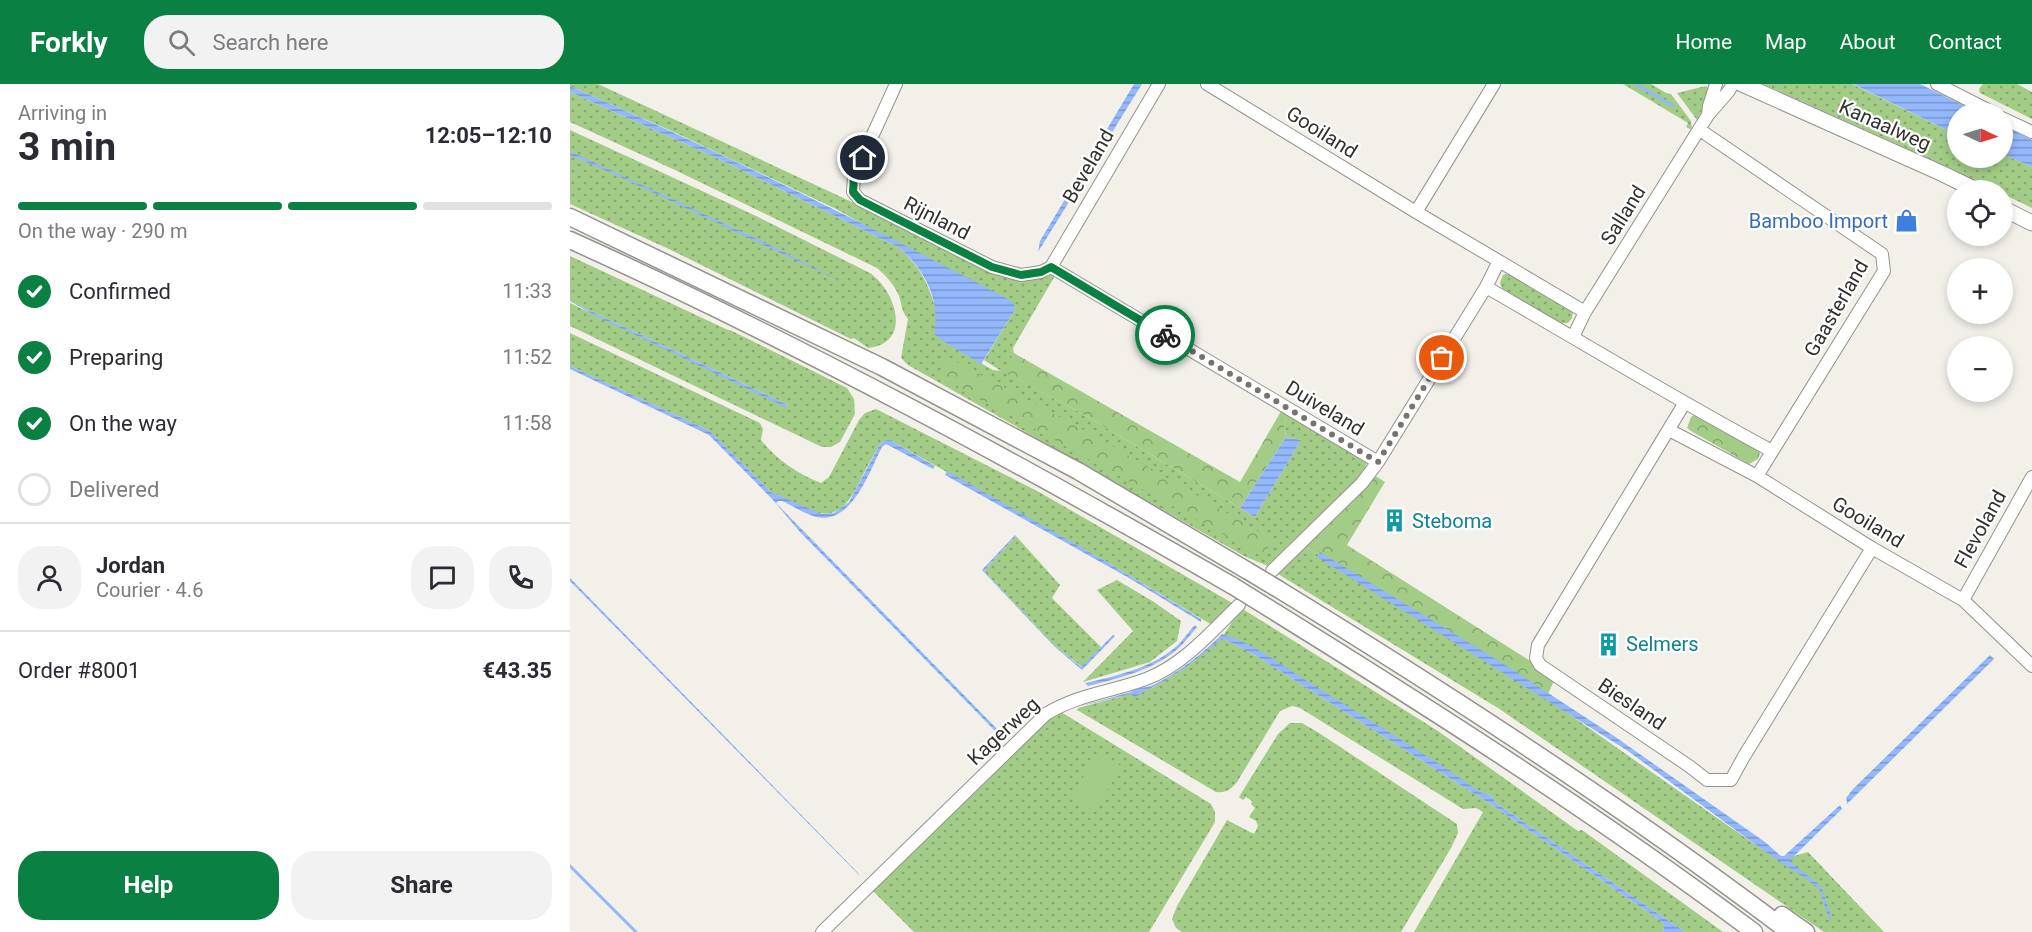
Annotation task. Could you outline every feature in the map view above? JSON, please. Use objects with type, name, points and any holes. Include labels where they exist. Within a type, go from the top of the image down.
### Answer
[{"type":"highway","points":[[570,217],[882,367],[1078,471],[1278,589],[1492,724],[1724,883],[1789,932]]},
{"type":"highway","points":[[570,240],[628,266],[872,387],[1066,491],[1233,586],[1467,732],[1754,932]]},
{"type":"highway","points":[[1724,883],[1767,904],[1806,932]]},
{"type":"highway","points":[[1733,916],[1746,932]]},
{"type":"main road","name":"Kanaalweg","points":[[1742,84],[1955,180]]},
{"type":"main road","points":[[2013,214],[2032,223]]},
{"type":"street","name":"Rijnland","points":[[896,84],[854,176],[853,192],[860,200],[992,267],[1021,275],[1041,272],[1051,267]]},
{"type":"street","name":"Beveland","points":[[1051,267],[1159,84]]},
{"type":"street","name":"Gooiland","points":[[1207,84],[1416,213],[1585,312]]},
{"type":"street","points":[[1416,213],[1494,84]]},
{"type":"street","name":"Salland","points":[[1708,115],[1708,106],[1716,84]]},
{"type":"street","name":"Salland","points":[[1573,337],[1585,312],[1708,115],[1733,84]]},
{"type":"street","points":[[1937,84],[1972,102]]},
{"type":"street","points":[[2013,123],[2032,132]]},
{"type":"street","name":"Gaasterland","points":[[1700,130],[1882,254],[1884,262],[1884,271],[1757,476]]},
{"type":"street","points":[[1272,572],[1362,483],[1378,462],[1486,287],[1498,261]]},
{"type":"street","name":"Duiveland","points":[[1051,267],[1378,462]]},
{"type":"street","points":[[1486,287],[1684,405],[1772,451]]},
{"type":"street","name":"Biesland","points":[[1684,405],[1538,645],[1536,658],[1540,665],[1707,780],[1731,780],[1872,548]]},
{"type":"street","name":"Gooiland","points":[[1669,430],[1757,476],[1872,548],[1963,600],[2032,666]]},
{"type":"street","name":"Flevoland","points":[[1963,600],[2032,477]]},
{"type":"street","name":"Kagerweg","points":[[822,932],[1046,714],[1074,699],[1149,678],[1179,660],[1239,604]]},
{"type":"green space","points":[[570,84],[598,84],[852,202],[993,273],[1042,277],[1056,274],[1013,348],[1014,353],[1004,372],[1083,414],[1255,517],[1301,440],[1286,437],[1284,424],[1291,410],[1367,462],[1364,474],[1270,567],[1244,556],[908,365],[901,358],[908,319],[895,288],[877,268],[570,122],[570,92],[721,160],[898,247],[909,257],[924,279],[944,342],[993,370],[1001,371],[984,360],[1015,310],[836,209],[676,133],[570,86]]},
{"type":"green space","points":[[1623,84],[1651,84],[1671,94],[1691,121],[1692,130],[1686,127],[1688,123]]},
{"type":"green space","points":[[1763,84],[1852,84],[1947,130],[1947,168]]},
{"type":"green space","points":[[1983,84],[2017,84],[2032,92],[2032,119],[2013,110],[2013,102],[1998,102],[1980,93],[1979,89]]},
{"type":"green space","points":[[1706,86],[1710,89],[1709,97],[1697,120],[1677,93]]},
{"type":"green space","points":[[570,130],[754,215],[870,273],[879,281],[893,303],[896,315],[891,337],[882,344],[868,348],[854,338],[851,339],[671,250],[570,204]]},
{"type":"green space","points":[[2013,158],[2032,167],[2032,208],[2013,199],[2013,180],[1973,180],[1948,168],[2013,168]]},
{"type":"green space","points":[[570,256],[730,330],[847,388],[854,399],[855,414],[840,442],[831,447],[822,447],[570,326],[570,303],[787,407],[788,405],[570,301]]},
{"type":"green space","points":[[1508,273],[1573,311],[1572,318],[1568,323],[1560,323],[1502,289],[1500,283],[1503,275]]},
{"type":"green space","points":[[570,333],[760,423],[763,429],[761,440],[774,454],[796,471],[821,483],[829,477],[859,420],[865,413],[876,409],[1039,492],[1234,604],[1212,625],[1107,562],[888,439],[880,444],[845,505],[832,513],[815,512],[771,492],[710,431],[570,366]]},
{"type":"green space","points":[[1014,353],[1240,482],[1284,406],[1291,410],[1284,424],[1286,437],[1240,508],[1083,414],[1003,372]]},
{"type":"green space","points":[[947,357],[1095,436],[1275,541],[1260,555],[938,375]]},
{"type":"green space","points":[[1695,415],[1759,449],[1758,459],[1749,464],[1691,431],[1687,428],[1691,417]]},
{"type":"green space","points":[[1374,475],[1385,482],[1347,545],[1540,667],[1555,679],[1546,698],[1451,635],[1304,546]]},
{"type":"green space","points":[[1016,536],[1060,585],[1052,598],[1101,647],[1082,667],[1054,645],[984,571]]},
{"type":"green space","points":[[1304,546],[1451,635],[1546,698],[1760,848],[1780,860],[1808,852],[1884,932],[1824,932],[1498,708],[1278,574]]},
{"type":"green space","points":[[1117,580],[1181,621],[1177,641],[1150,662],[1083,682],[1133,631],[1097,590]]},
{"type":"green space","points":[[1241,608],[1438,731],[1578,831],[1582,830],[1723,932],[1685,932],[1496,803],[1489,794],[1482,793],[1267,657],[1224,639],[1253,654],[1489,803],[1661,921],[1664,925],[1663,932],[1414,932],[1483,812],[1476,808],[1463,809],[1300,708],[1292,706],[1280,711],[1237,782],[1223,792],[1216,792],[1077,710],[1152,688],[1176,674],[1221,639]]},
{"type":"green space","points":[[1061,712],[1211,804],[1215,812],[1215,822],[1149,932],[914,932],[873,891],[878,882],[1051,717]]},
{"type":"green space","points":[[1290,723],[1302,723],[1319,733],[1457,824],[1458,833],[1451,848],[1401,932],[1182,932],[1176,928],[1172,919],[1177,906],[1227,820],[1254,834],[1258,826],[1256,821],[1249,817],[1255,808],[1251,804],[1252,801],[1246,797],[1243,800],[1239,797],[1278,734]]},
{"type":"green space","points":[[1098,752],[1121,766],[1095,812],[1071,797]]},
{"type":"water","points":[[1134,84],[1142,84],[1038,252],[1040,241]]},
{"type":"water","points":[[1853,84],[1920,84],[1957,102],[1947,102],[1947,130]]},
{"type":"water","points":[[570,86],[681,136],[845,215],[1008,299],[1014,304],[1015,310],[981,364],[934,334],[936,321],[933,297],[916,265],[898,247],[721,160],[570,92]]},
{"type":"water","points":[[2013,130],[2032,140],[2032,167],[2013,158]]},
{"type":"water","points":[[570,151],[774,247],[848,285],[570,155]]},
{"type":"water","points":[[570,301],[788,405],[787,408],[594,315]]},
{"type":"water","points":[[570,366],[710,431],[771,492],[822,514],[834,513],[849,502],[880,444],[888,439],[935,466],[933,469],[886,444],[882,447],[858,494],[840,513],[829,517],[816,517],[782,501],[776,503],[1001,733],[999,735],[800,532],[773,500],[709,435],[570,369]]},
{"type":"water","points":[[1286,437],[1301,440],[1255,517],[1240,508]]},
{"type":"water","points":[[947,471],[1107,562],[1201,619],[1201,622],[1129,578],[945,475]]},
{"type":"water","points":[[1015,535],[984,571],[1054,645],[1081,667],[1113,635],[1115,636],[1082,670],[1054,646],[982,570]]},
{"type":"water","points":[[1320,552],[1499,661],[1614,736],[1765,842],[1781,856],[1784,856],[1840,805],[1842,809],[1789,861],[1821,886],[1832,919],[1829,919],[1819,888],[1760,848],[1628,751],[1317,557]]},
{"type":"water","points":[[570,578],[859,874],[859,875],[570,581]]},
{"type":"water","points":[[1195,625],[1197,627],[1182,645],[1162,660],[1138,672],[1113,680],[1088,686],[1085,683],[1123,674],[1160,658],[1180,643]]},
{"type":"water","points":[[1222,634],[1245,643],[1268,656],[1482,793],[1489,794],[1496,803],[1685,932],[1663,932],[1664,925],[1661,921],[1489,803],[1253,654],[1224,639],[1176,674],[1135,697],[1131,694],[1077,707],[1153,685],[1172,675]]},
{"type":"water","points":[[1990,655],[1994,659],[1847,804],[1846,798],[1853,789]]},
{"type":"waterway","points":[[1636,84],[1673,106]]},
{"type":"waterway","points":[[570,866],[636,932]]},
{"type":"way so far","points":[[1165,335],[1378,462],[1442,358]]},
{"type":"place","name":"Bamboo Import","points":[[1906,221]]},
{"type":"place","name":"Steboma","points":[[1394,521]]},
{"type":"place","name":"Selmers","points":[[1608,644]]},
{"type":"route","points":[[863,158],[852,185],[853,192],[860,200],[992,267],[1021,275],[1041,272],[1051,267],[1165,335]]}]
